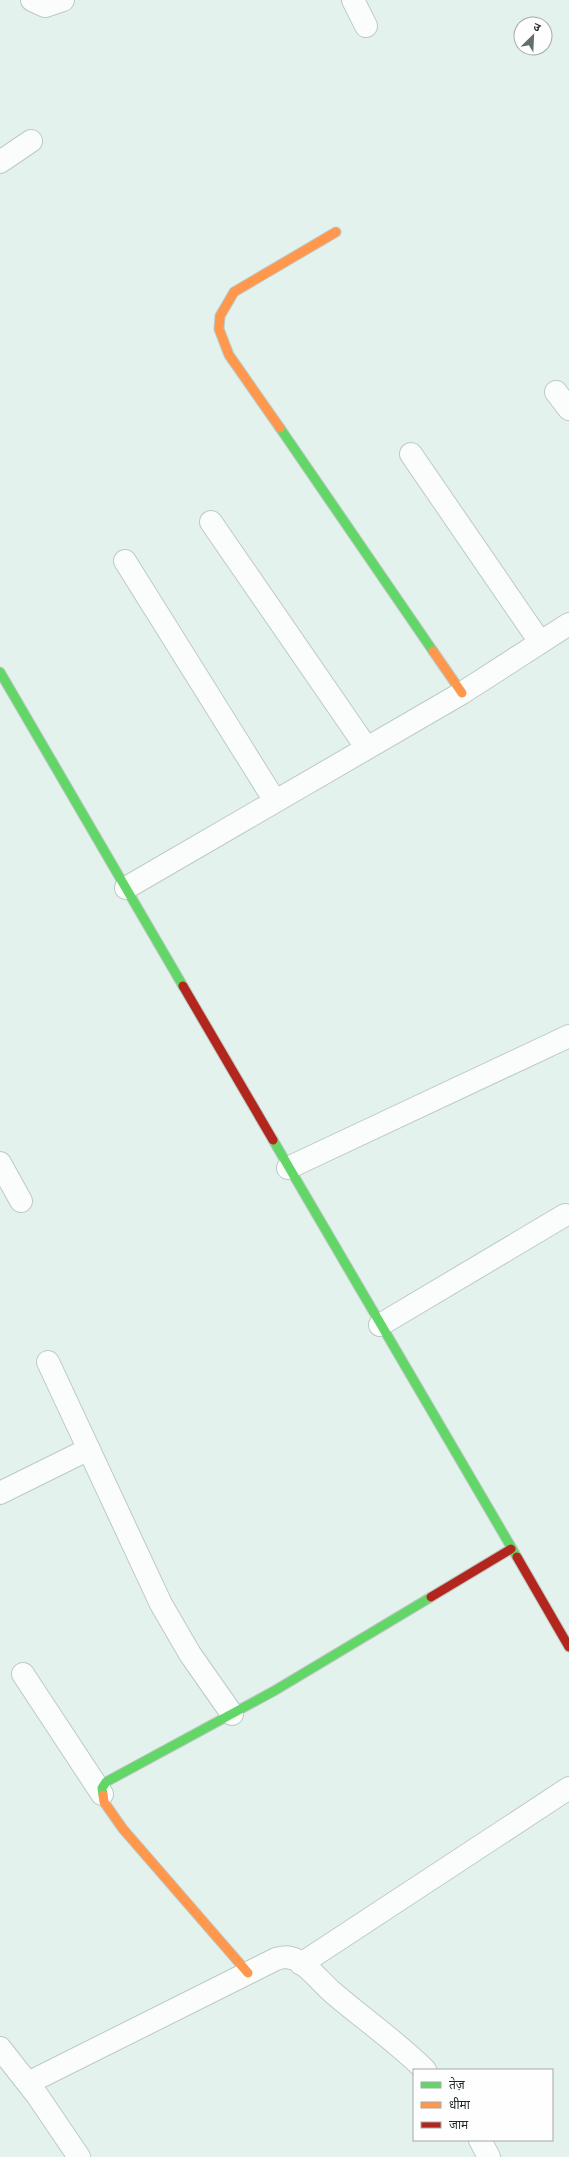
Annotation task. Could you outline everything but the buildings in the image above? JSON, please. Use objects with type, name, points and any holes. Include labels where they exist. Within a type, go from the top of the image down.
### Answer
[{"type":"street","points":[[32,0],[45,6],[63,0]]},
{"type":"street","points":[[353,0],[366,26]]},
{"type":"street","points":[[0,162],[31,142]]},
{"type":"street","points":[[336,232],[234,292],[223,307],[219,323],[220,335],[229,355],[462,693]]},
{"type":"street","points":[[556,392],[569,409]]},
{"type":"street","points":[[411,454],[540,642]]},
{"type":"street","points":[[211,522],[366,747]]},
{"type":"street","points":[[125,561],[275,801]]},
{"type":"street","points":[[126,888],[366,747],[462,693],[569,624]]},
{"type":"street","points":[[0,672],[380,1326],[569,1647]]},
{"type":"street","points":[[288,1168],[569,1036]]},
{"type":"street","points":[[0,1163],[21,1201]]},
{"type":"street","points":[[380,1326],[566,1215]]},
{"type":"street","points":[[48,1362],[162,1604],[190,1654],[232,1714]]},
{"type":"street","points":[[0,1493],[89,1449]]},
{"type":"street","points":[[248,1973],[123,1828],[104,1802],[102,1788],[106,1782],[274,1691],[511,1549]]},
{"type":"street","points":[[23,1674],[102,1794]]},
{"type":"street","points":[[301,1964],[569,1788]]},
{"type":"street","points":[[28,2083],[276,1959],[284,1957],[292,1958],[301,1964],[330,1990],[408,2053],[424,2069]]},
{"type":"street","points":[[0,2048],[28,2083],[79,2157]]},
{"type":"street","points":[[481,2141],[489,2157]]},
{"type":"traffic: fast","points":[[280,428],[433,651]]},
{"type":"traffic: fast","points":[[0,672],[183,986]]},
{"type":"traffic: fast","points":[[273,1140],[517,1557]]},
{"type":"traffic: fast","points":[[103,1795],[102,1788],[106,1782],[274,1691],[431,1597]]},
{"type":"traffic: slow","points":[[280,428],[229,355],[219,329],[220,316],[234,292],[336,232]]},
{"type":"traffic: slow","points":[[433,651],[462,693]]},
{"type":"traffic: slow","points":[[103,1795],[104,1802],[123,1829],[248,1973]]},
{"type":"traffic: jam","points":[[183,986],[273,1140]]},
{"type":"traffic: jam","points":[[431,1597],[511,1549]]},
{"type":"traffic: jam","points":[[517,1557],[569,1647]]}]
